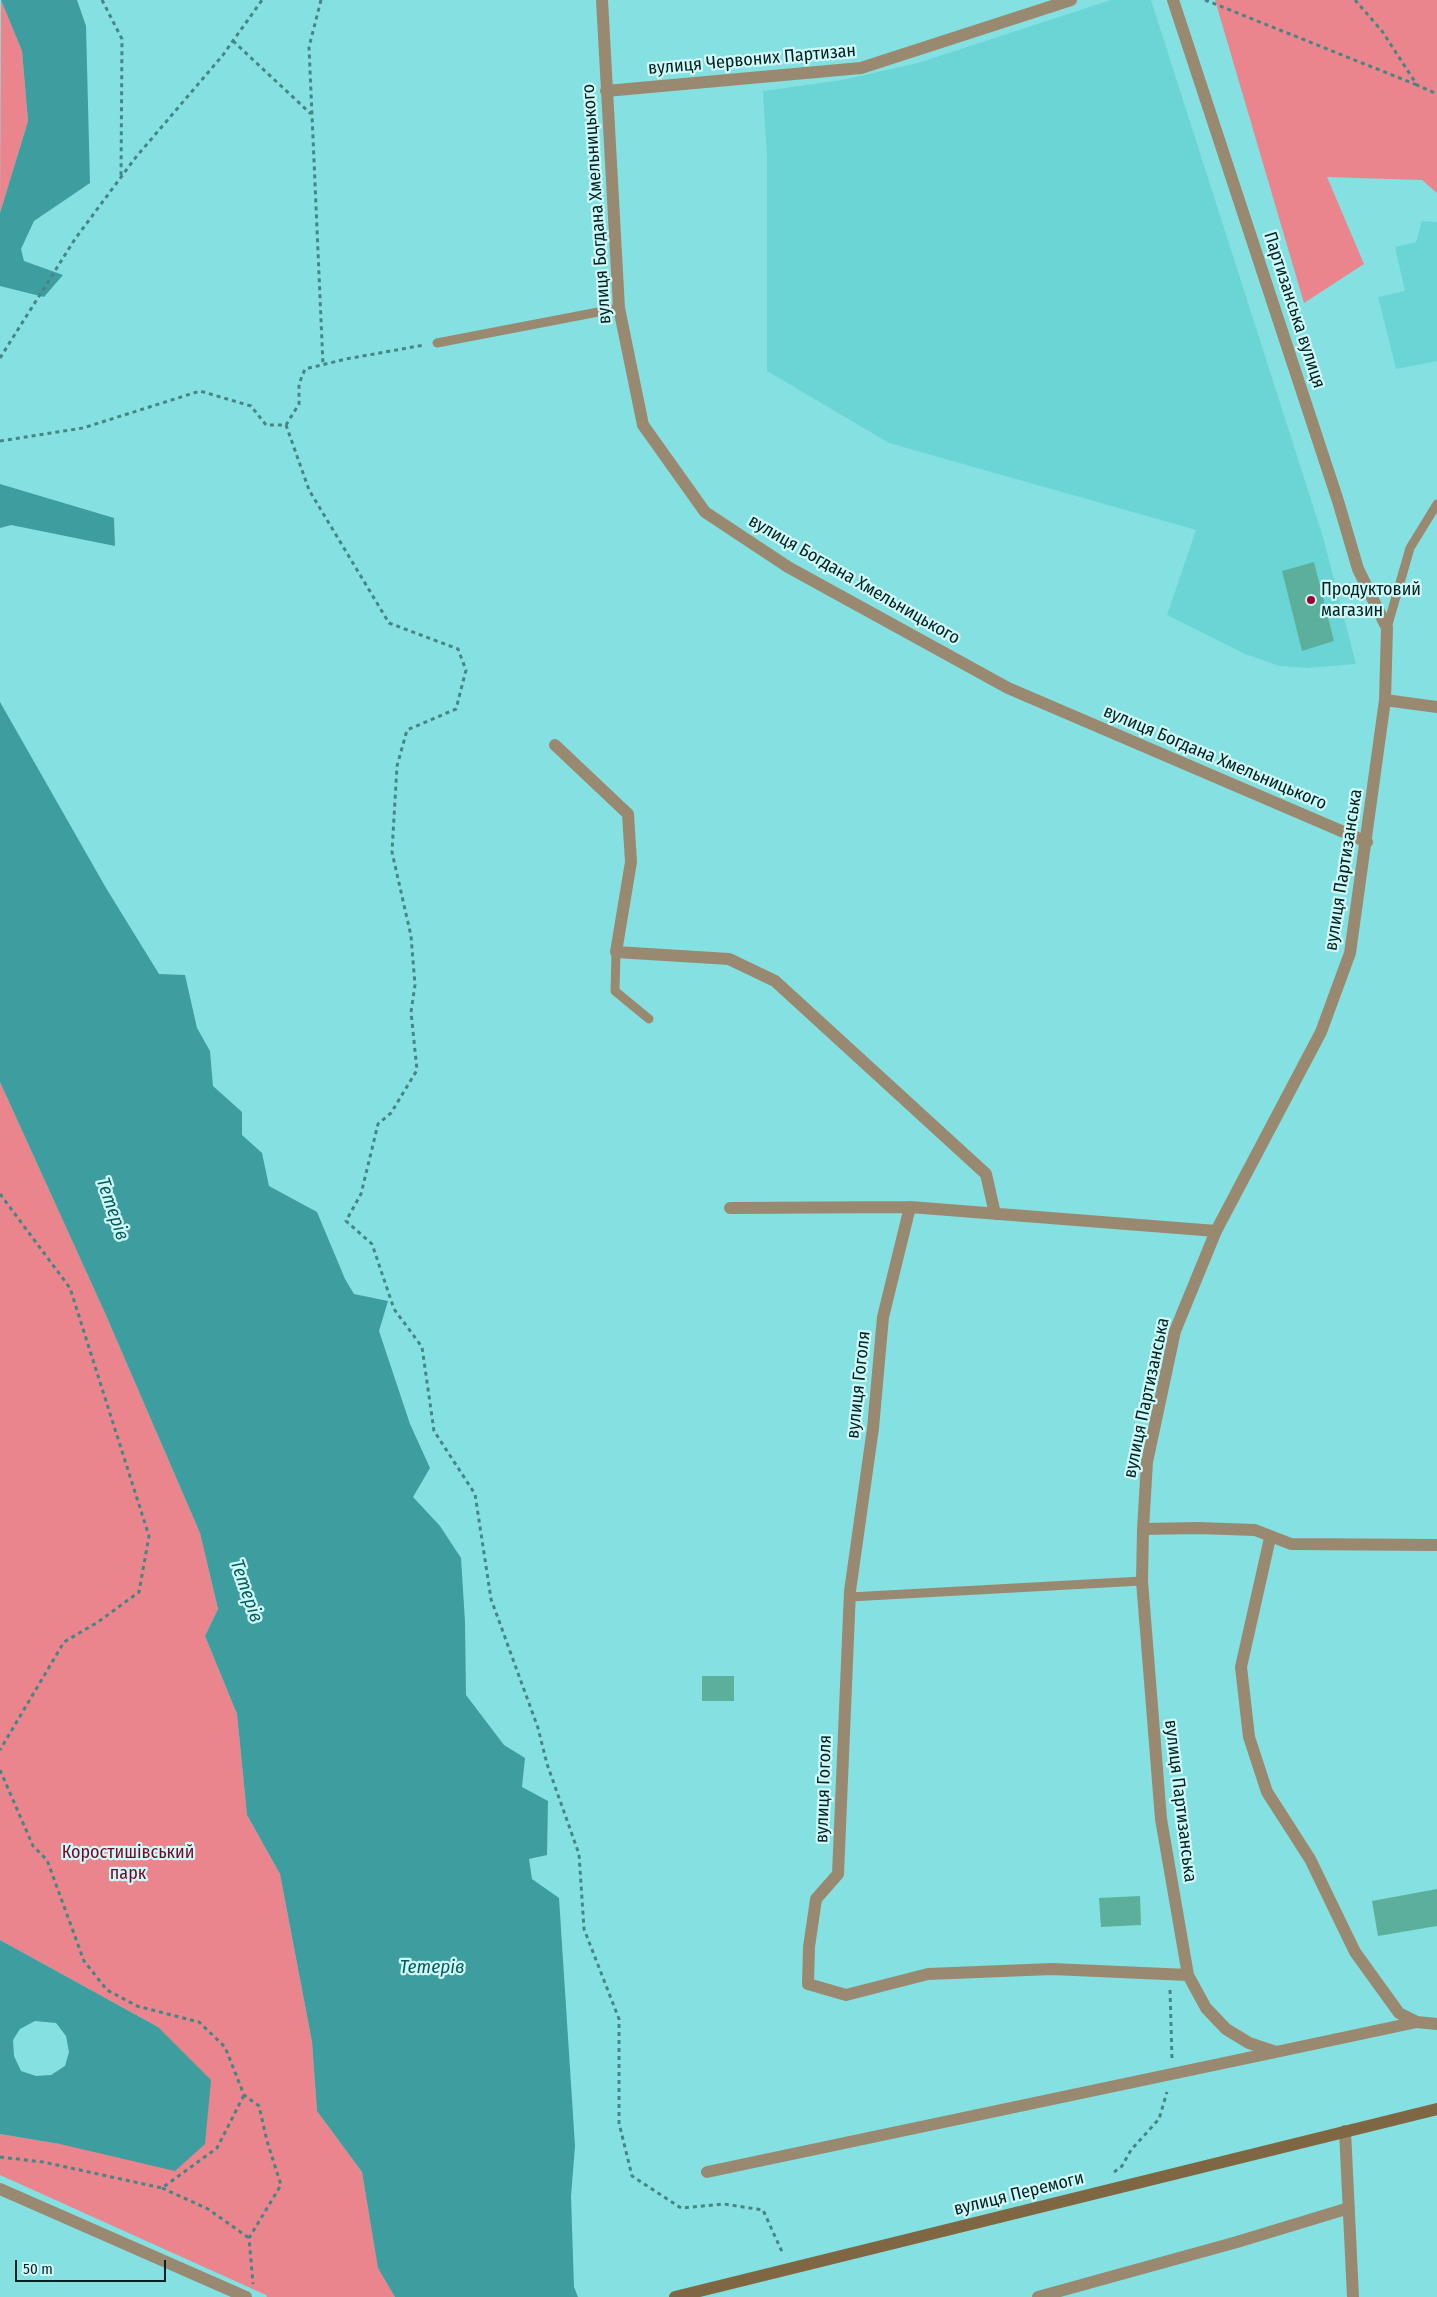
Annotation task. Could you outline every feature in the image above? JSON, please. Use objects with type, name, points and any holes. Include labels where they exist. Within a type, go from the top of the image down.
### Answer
[{"type":"main road","name":"вулиця Перемоги","points":[[675,2297],[1437,2109]]},
{"type":"street","name":"вулиця Богдана Хмельницького","points":[[602,0],[619,308],[643,426],[705,512],[788,567],[1008,688],[1367,842]]},
{"type":"street","name":"вулиця Червоних Партизан","points":[[606,91],[861,68],[1071,0]]},
{"type":"street","name":"Партизанська вулиця","points":[[1174,0],[1335,491],[1358,569],[1387,628]]},
{"type":"street","points":[[1387,628],[1385,700],[1437,707]]},
{"type":"street","name":"вулиця Партизанська","points":[[1276,2052],[1249,2043],[1226,2029],[1206,2008],[1188,1975],[1161,1819],[1142,1582],[1143,1529],[1148,1462],[1176,1331],[1216,1231],[1321,1032],[1350,953],[1367,842],[1385,700]]},
{"type":"street","points":[[555,745],[628,814],[631,862],[616,952],[729,959],[775,981],[986,1174],[995,1214]]},
{"type":"street","points":[[730,1208],[910,1207],[1216,1231]]},
{"type":"street","name":"вулиця Гоголя","points":[[910,1207],[883,1317],[873,1428],[850,1597],[838,1874],[816,1899],[809,1947],[808,1984],[846,1995],[928,1974],[1052,1969],[1188,1975]]},
{"type":"street","points":[[1143,1529],[1255,1530],[1270,1538],[1291,1544],[1437,1545]]},
{"type":"street","points":[[1270,1538],[1241,1667],[1250,1737],[1267,1792],[1310,1859],[1355,1952],[1400,2013],[1417,2022]]},
{"type":"street","points":[[707,2172],[1417,2022],[1437,2024]]},
{"type":"street","points":[[1345,2131],[1353,2297]]},
{"type":"street","points":[[0,2189],[250,2293]]},
{"type":"street","points":[[1038,2297],[1237,2242],[1348,2208]]},
{"type":"lane","points":[[437,343],[619,308]]},
{"type":"lane","points":[[1387,628],[1410,548],[1437,504]]},
{"type":"lane","points":[[616,952],[615,991],[649,1019]]},
{"type":"lane","points":[[850,1597],[1142,1582]]},
{"type":"path","points":[[102,0],[122,39],[120,178]]},
{"type":"path","points":[[0,358],[75,239],[136,157],[233,41],[262,0]]},
{"type":"path","points":[[321,0],[309,47],[323,364]]},
{"type":"path","points":[[1205,0],[1437,94]]},
{"type":"path","points":[[1355,0],[1382,32],[1417,85]]},
{"type":"path","points":[[233,41],[312,115]]},
{"type":"path","points":[[286,425],[299,404],[299,384],[305,369],[437,343]]},
{"type":"path","points":[[0,440],[84,428],[200,391],[251,406],[266,425],[286,425]]},
{"type":"path","points":[[286,425],[309,490],[389,623],[458,648],[466,670],[456,709],[407,730],[397,766],[392,852],[411,936],[415,985],[411,1012],[416,1070],[391,1113],[378,1124],[361,1194],[346,1221],[372,1244],[394,1309],[422,1347],[434,1431],[475,1494],[491,1599],[538,1728],[547,1764],[579,1854],[584,1929],[619,2020],[619,2123],[632,2176],[681,2208],[724,2204],[763,2210],[789,2269]]},
{"type":"path","points":[[0,1194],[70,1288],[149,1536],[139,1592],[98,1622],[64,1642],[0,1750]]},
{"type":"path","points":[[0,1770],[33,1846],[47,1860],[84,1961],[108,1990],[137,2006],[199,2022],[225,2047],[244,2095],[259,2106],[267,2141],[281,2186],[249,2238],[250,2293]]},
{"type":"path","points":[[162,2188],[217,2148],[244,2095]]},
{"type":"path","points":[[0,2157],[43,2162],[162,2188],[208,2209],[249,2238]]},
{"type":"shaded area","points":[[1111,0],[1151,0],[1323,537],[1356,664],[1307,668],[1280,666],[1245,654],[1167,615],[1196,530],[889,443],[767,371],[767,157],[763,91],[842,80],[918,63]]},
{"type":"shaded area","points":[[1422,221],[1437,222],[1437,361],[1396,369],[1378,297],[1405,291],[1395,247],[1416,242]]},
{"type":"green space","points":[[1,0],[22,51],[28,121],[0,213]]},
{"type":"green space","points":[[1215,0],[1437,0],[1437,193],[1422,180],[1327,177],[1364,264],[1304,303]]},
{"type":"green space","name":"Коростишівський парк","points":[[0,1082],[105,1313],[200,1533],[218,1609],[205,1636],[237,1714],[247,1815],[280,1874],[312,2042],[317,2111],[362,2172],[378,2267],[395,2297],[267,2297],[0,2175],[0,2134],[60,2144],[158,2027],[0,1940]]},
{"type":"water","points":[[1,0],[77,0],[86,26],[90,183],[34,221],[21,249],[24,261],[63,275],[44,297],[0,286],[0,213],[28,121],[22,51]]},
{"type":"water","points":[[0,484],[114,518],[115,546],[11,525],[0,528]]},
{"type":"water","name":"Тетерів","points":[[0,702],[106,888],[159,974],[185,975],[197,1028],[210,1051],[213,1086],[242,1112],[242,1135],[262,1153],[269,1186],[317,1212],[345,1279],[354,1294],[388,1301],[379,1331],[410,1424],[430,1468],[413,1497],[440,1526],[461,1558],[465,1622],[466,1695],[504,1745],[525,1758],[522,1787],[548,1801],[547,1855],[529,1859],[532,1879],[559,1898],[575,2146],[571,2196],[574,2287],[578,2297],[395,2297],[378,2268],[362,2172],[317,2111],[312,2042],[280,1874],[247,1815],[237,1714],[205,1636],[218,1609],[200,1533],[105,1313],[0,1082]]},
{"type":"water","points":[[0,1940],[158,2027],[211,2080],[205,2144],[175,2171],[60,2144],[0,2134]],"holes":[[[35,2021],[56,2023],[66,2036],[69,2052],[65,2066],[51,2075],[36,2076],[21,2071],[14,2056],[13,2040],[20,2029]]]},
{"type":"building","points":[[1314,562],[1334,641],[1302,651],[1282,571]]},
{"type":"building","points":[[702,1676],[734,1676],[734,1701],[702,1701]]},
{"type":"building","points":[[1437,1889],[1437,1926],[1378,1936],[1372,1901]]},
{"type":"building","points":[[1140,1896],[1141,1925],[1101,1927],[1099,1898]]},
{"type":"place","name":"Продуктовий магазин","points":[[1311,600]]}]
